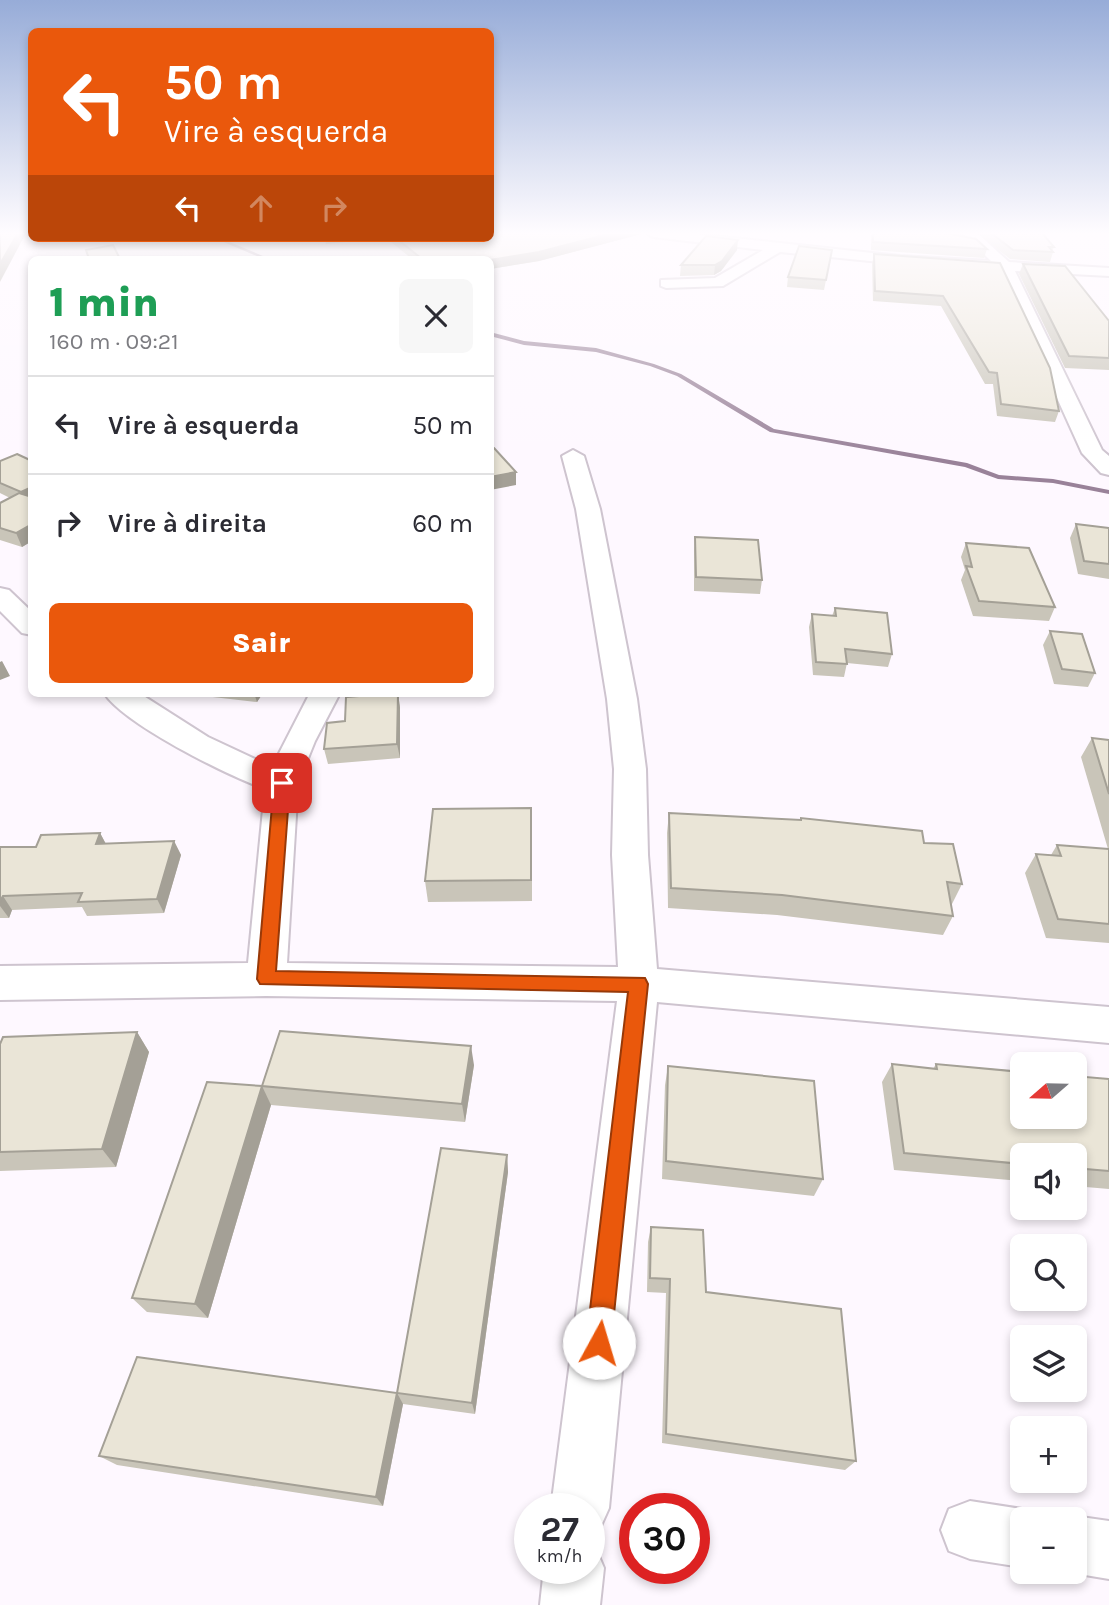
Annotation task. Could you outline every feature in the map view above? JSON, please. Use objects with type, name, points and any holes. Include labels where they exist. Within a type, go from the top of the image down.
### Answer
[{"type":"street","points":[[1025,308],[1093,453],[1109,468]]},
{"type":"street","points":[[573,456],[587,509],[622,699],[630,769],[630,855],[639,984],[582,1493]]},
{"type":"street","points":[[0,596],[19,626]]},
{"type":"street","points":[[125,697],[169,728],[253,773],[282,783]]},
{"type":"street","points":[[266,979],[282,783],[299,741],[323,697]]},
{"type":"street","points":[[0,983],[266,979],[639,984],[1109,1026]]},
{"type":"street","points":[[1087,1547],[1109,1550]]},
{"type":"street","points":[[570,1605],[572,1584]]},
{"type":"building","points":[[950,308],[1021,308],[1050,368],[1059,411],[1001,404],[997,373],[989,372]]},
{"type":"building","points":[[1045,308],[1099,308],[1109,321],[1109,358],[1069,356]]},
{"type":"building","points":[[494,448],[516,472],[494,476]]},
{"type":"building","points":[[17,454],[28,459],[28,489],[21,492],[0,483],[0,461]]},
{"type":"building","points":[[19,493],[28,496],[28,526],[16,533],[0,528],[0,503]]},
{"type":"building","points":[[1076,524],[1109,528],[1109,564],[1084,561]]},
{"type":"building","points":[[695,537],[758,540],[762,580],[696,577]]},
{"type":"building","points":[[966,543],[1029,548],[1055,607],[979,601],[966,566],[972,567]]},
{"type":"building","points":[[835,608],[887,613],[892,654],[845,649],[847,664],[816,662],[812,614],[836,616]]},
{"type":"building","points":[[1050,631],[1082,634],[1095,673],[1062,669]]},
{"type":"building","points":[[346,697],[398,697],[397,744],[324,749],[327,723],[345,721]]},
{"type":"building","points":[[1092,738],[1109,740],[1109,794]]},
{"type":"building","points":[[531,808],[531,880],[425,881],[433,809]]},
{"type":"building","points":[[669,813],[801,818],[922,831],[924,843],[953,844],[962,884],[947,882],[953,916],[782,895],[671,888]]},
{"type":"building","points":[[100,833],[96,844],[174,841],[157,899],[78,902],[82,893],[3,896],[0,901],[0,847],[36,847],[41,835]]},
{"type":"building","points":[[1057,845],[1109,849],[1109,924],[1058,919],[1036,854],[1061,856]]},
{"type":"building","points":[[280,1031],[471,1046],[462,1104],[262,1086]]},
{"type":"building","points":[[137,1032],[102,1149],[0,1152],[0,1044],[3,1037]]},
{"type":"building","points":[[892,1064],[937,1069],[936,1064],[1010,1071],[1010,1129],[1087,1129],[1087,1077],[1109,1079],[1109,1171],[1087,1169],[1087,1143],[1010,1143],[1010,1163],[904,1153]]},
{"type":"building","points":[[668,1066],[814,1081],[823,1179],[666,1161]]},
{"type":"building","points":[[207,1082],[262,1086],[195,1304],[132,1298]]},
{"type":"building","points":[[441,1148],[507,1155],[472,1403],[397,1393]]},
{"type":"building","points":[[651,1227],[703,1230],[706,1292],[841,1309],[856,1461],[666,1434],[670,1279],[650,1278]]},
{"type":"building","points":[[137,1357],[397,1393],[376,1497],[99,1456]]},
{"type":"waterway","points":[[494,335],[524,343],[596,350],[652,365],[679,375],[772,431],[967,465],[998,477],[1053,481],[1109,492]]},
{"type":"route","points":[[282,783],[266,979],[639,984],[599,1343]]}]
